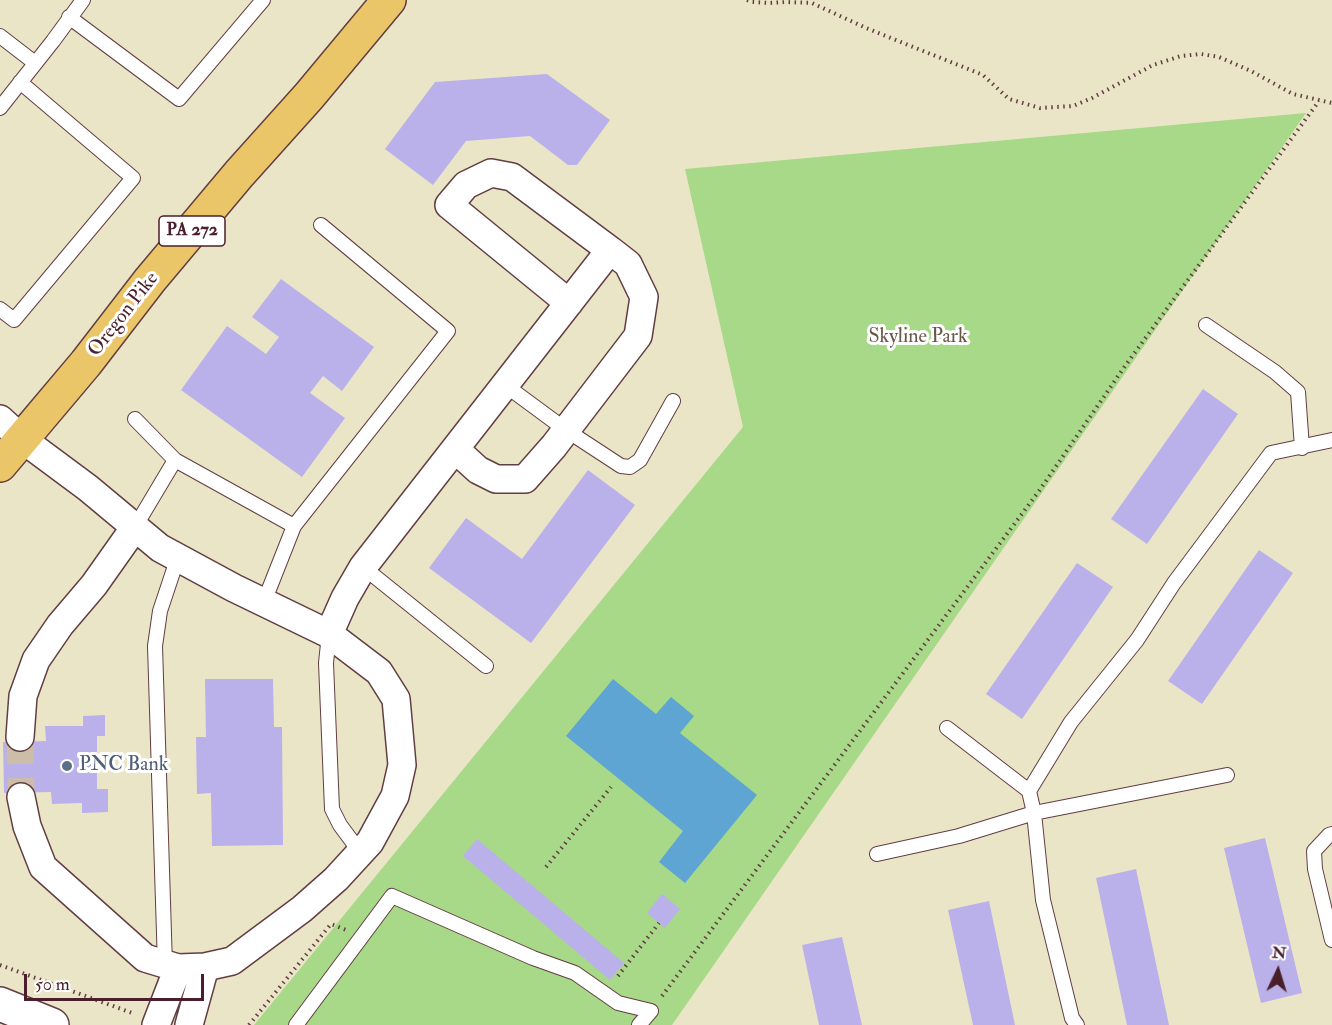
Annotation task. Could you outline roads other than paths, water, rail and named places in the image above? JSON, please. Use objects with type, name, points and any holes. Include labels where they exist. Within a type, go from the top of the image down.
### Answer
[{"type":"main road","name":"Oregon Pike","points":[[0,465],[11,429],[86,363],[150,280],[389,0]]},
{"type":"street","points":[[455,449],[478,470],[496,479],[525,479],[638,336],[644,297],[627,264],[512,177],[491,173],[466,185],[449,205],[569,303]]},
{"type":"street","points":[[329,634],[345,598],[363,567],[610,250]]},
{"type":"street","points":[[11,429],[88,488],[160,548],[329,634],[379,672],[396,699],[402,765],[395,796],[370,842],[336,879],[302,909],[232,961],[204,967],[171,967],[145,958],[43,867],[27,826],[21,797]]},
{"type":"street","points":[[20,737],[23,696],[36,660],[135,527]]},
{"type":"street","points":[[157,1023],[171,967]]},
{"type":"street","points":[[189,1025],[204,967]]},
{"type":"street","points":[[0,1004],[52,1025]]},
{"type":"lane","points":[[0,108],[83,0]]},
{"type":"lane","points":[[69,17],[180,99],[263,0]]},
{"type":"lane","points":[[0,36],[35,63]]},
{"type":"lane","points":[[0,309],[14,320],[133,178],[20,82]]},
{"type":"lane","points":[[264,602],[294,526],[448,331],[321,225]]},
{"type":"lane","points":[[1206,325],[1275,372],[1298,392],[1302,448]]},
{"type":"lane","points":[[505,385],[566,430],[621,466],[630,467],[640,460],[673,401]]},
{"type":"lane","points":[[135,419],[175,460],[294,526]]},
{"type":"lane","points":[[1029,791],[1071,722],[1137,640],[1174,583],[1270,453],[1332,441]]},
{"type":"lane","points":[[135,527],[175,460]]},
{"type":"lane","points":[[171,967],[154,646],[160,611],[178,557]]},
{"type":"lane","points":[[363,567],[486,666]]},
{"type":"lane","points":[[329,634],[326,663],[332,809],[340,825],[360,852]]},
{"type":"lane","points":[[947,728],[1029,791],[1034,813],[1043,900],[1073,1023]]},
{"type":"lane","points":[[877,854],[959,836],[1034,813],[1227,775]]},
{"type":"lane","points":[[1332,834],[1314,851],[1315,869],[1332,940]]},
{"type":"lane","points":[[296,1025],[392,896],[533,958],[575,973],[618,1003],[651,1011],[639,1025]]},
{"type":"water","points":[[613,679],[656,714],[671,697],[694,716],[680,733],[757,795],[685,883],[659,862],[683,831],[566,736]]},
{"type":"tunnel","points":[[20,737],[21,797]]},
{"type":"place","name":"PNC Bank","points":[[67,766]]},
{"type":"park label","name":"Skyline Park","points":[[918,338]]}]
